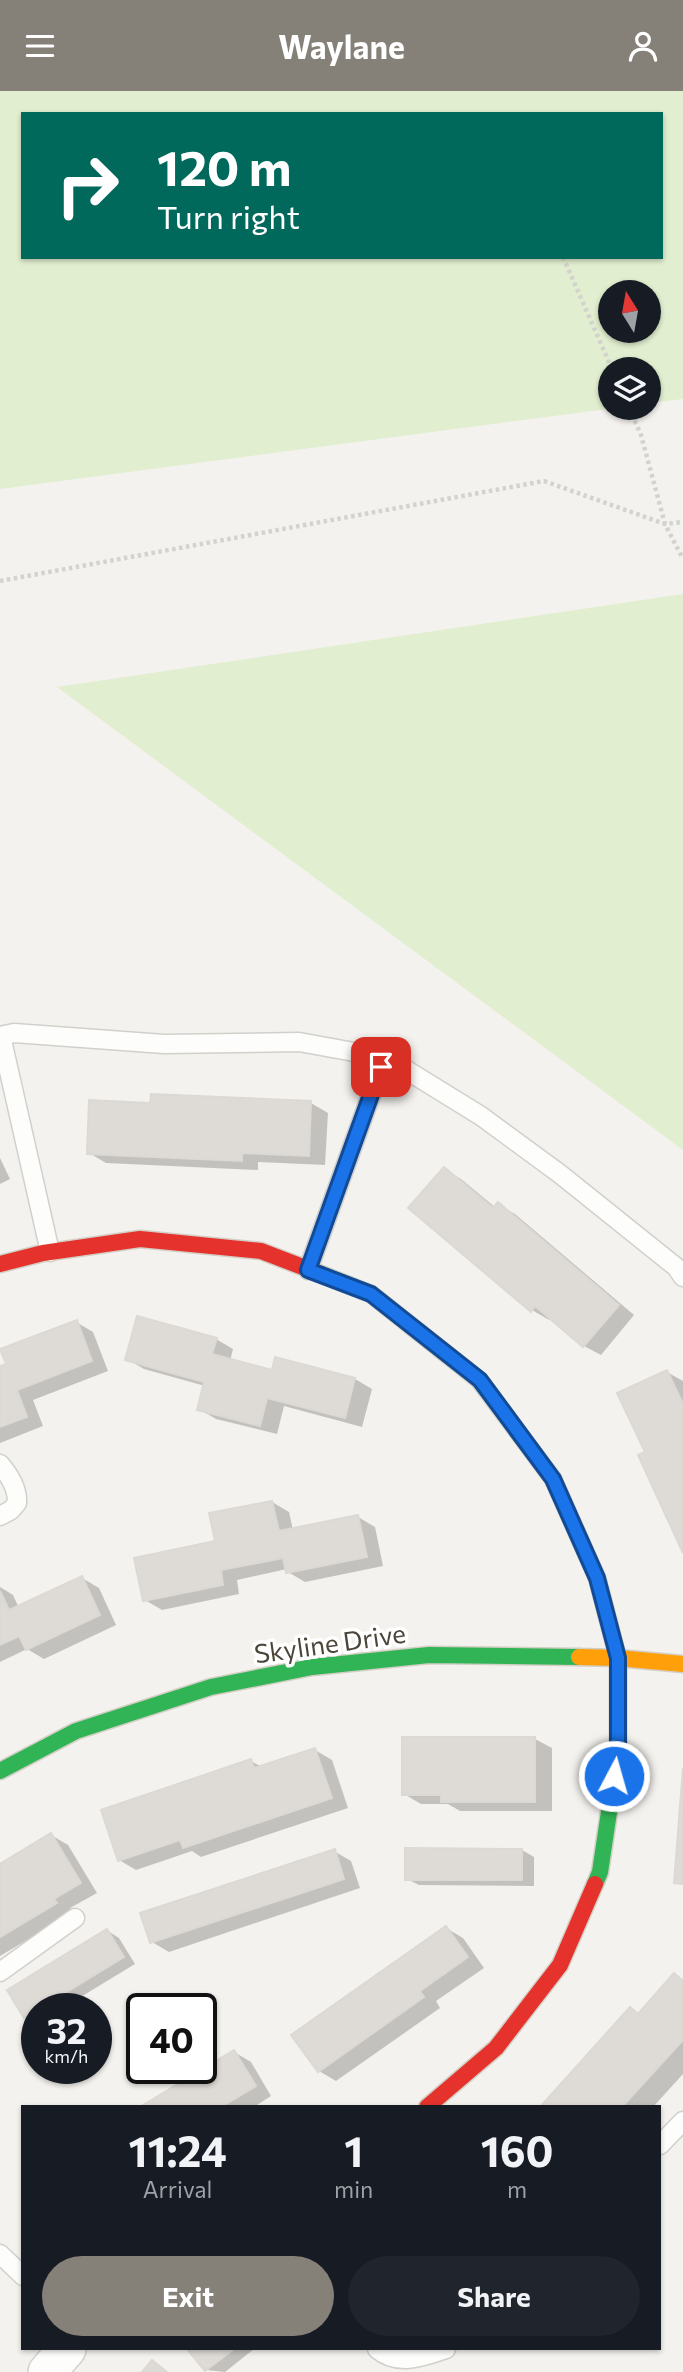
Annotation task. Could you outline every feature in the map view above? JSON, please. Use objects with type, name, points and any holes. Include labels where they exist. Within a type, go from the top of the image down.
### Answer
[{"type":"street","points":[[0,1264],[50,1252],[140,1239],[261,1251],[371,1294],[480,1380],[553,1479],[597,1578],[618,1658],[618,1752],[600,1872],[560,1965],[496,2048],[430,2105]]},
{"type":"street","name":"Skyline Drive","points":[[0,1771],[76,1731],[211,1687],[312,1667],[429,1655],[618,1658],[683,1664]]},
{"type":"street","points":[[47,2372],[65,2350]]},
{"type":"lane","points":[[50,1252],[1,1036],[14,1033],[164,1044],[299,1042],[387,1058],[481,1115],[676,1267],[683,1277]]},
{"type":"lane","points":[[308,1270],[381,1067],[387,1058]]},
{"type":"lane","points":[[0,1464],[18,1494],[18,1503],[0,1516]]},
{"type":"lane","points":[[0,1972],[75,1918]]},
{"type":"lane","points":[[661,2144],[683,2121]]},
{"type":"lane","points":[[0,2255],[21,2274]]},
{"type":"lane","points":[[378,2350],[411,2361],[443,2350]]},
{"type":"path","points":[[564,259],[607,357]]},
{"type":"path","points":[[634,420],[641,435],[665,524],[683,559]]},
{"type":"path","points":[[0,581],[544,481],[665,524],[683,522]]},
{"type":"green space","points":[[0,91],[683,91],[683,399],[661,402],[661,357],[598,357],[598,410],[0,489]]},
{"type":"green space","points":[[683,594],[683,1150],[57,687]]},
{"type":"building","points":[[151,1094],[311,1101],[309,1156],[242,1153],[242,1161],[87,1154],[89,1100],[150,1103]]},
{"type":"building","points":[[444,1167],[493,1208],[498,1202],[619,1305],[583,1347],[535,1306],[531,1312],[408,1208]]},
{"type":"building","points":[[137,1316],[217,1338],[212,1354],[272,1370],[275,1357],[355,1378],[345,1418],[267,1398],[260,1426],[197,1410],[204,1382],[125,1360]]},
{"type":"building","points":[[77,1320],[92,1361],[17,1390],[27,1417],[0,1427],[0,1366],[6,1364],[0,1349]]},
{"type":"building","points":[[667,1370],[683,1404],[683,1553],[638,1455],[645,1452],[617,1393]]},
{"type":"building","points":[[272,1501],[279,1531],[358,1515],[367,1557],[286,1573],[283,1558],[221,1570],[223,1585],[143,1601],[134,1558],[215,1541],[209,1513]]},
{"type":"building","points":[[82,1576],[100,1615],[26,1650],[19,1636],[0,1645],[0,1591],[9,1610]]},
{"type":"building","points":[[402,1737],[535,1737],[535,1802],[441,1802],[441,1795],[402,1795]]},
{"type":"building","points":[[315,1748],[332,1798],[183,1848],[180,1840],[118,1861],[101,1810],[251,1759],[254,1768]]},
{"type":"building","points":[[683,1768],[683,1884],[674,1883]]},
{"type":"building","points":[[51,1833],[81,1883],[54,1899],[57,1903],[0,1937],[0,1864]]},
{"type":"building","points":[[405,1848],[522,1849],[522,1880],[405,1880]]},
{"type":"building","points":[[335,1849],[344,1879],[150,1943],[140,1913]]},
{"type":"building","points":[[446,1926],[468,1957],[420,1991],[424,1997],[318,2072],[291,2035]]},
{"type":"building","points":[[107,1929],[124,1957],[65,1993],[21,1993],[21,2013],[7,1990]]},
{"type":"building","points":[[674,1973],[683,1981],[683,2040],[624,2105],[542,2105],[630,2007],[638,2014]]},
{"type":"building","points":[[234,2050],[256,2086],[224,2105],[143,2105],[178,2084],[217,2084],[217,2060]]},
{"type":"building","points":[[188,2350],[233,2350],[205,2371]]},
{"type":"building","points":[[152,2360],[167,2372],[142,2372]]},
{"type":"traffic: fast","points":[[321,1274],[371,1294],[479,1380],[553,1479],[597,1578],[618,1658],[618,1752],[600,1872],[595,1884]]},
{"type":"traffic: fast","points":[[0,1771],[76,1731],[211,1687],[312,1667],[429,1655],[579,1657]]},
{"type":"traffic: slow","points":[[579,1657],[683,1664]]},
{"type":"traffic: jam","points":[[0,1264],[43,1253],[140,1239],[261,1251],[321,1274]]},
{"type":"traffic: jam","points":[[429,2105],[496,2048],[560,1965],[595,1884]]},
{"type":"route","points":[[381,1067],[308,1270],[371,1294],[480,1380],[553,1479],[597,1578],[618,1658],[618,1752],[614,1776]]}]
